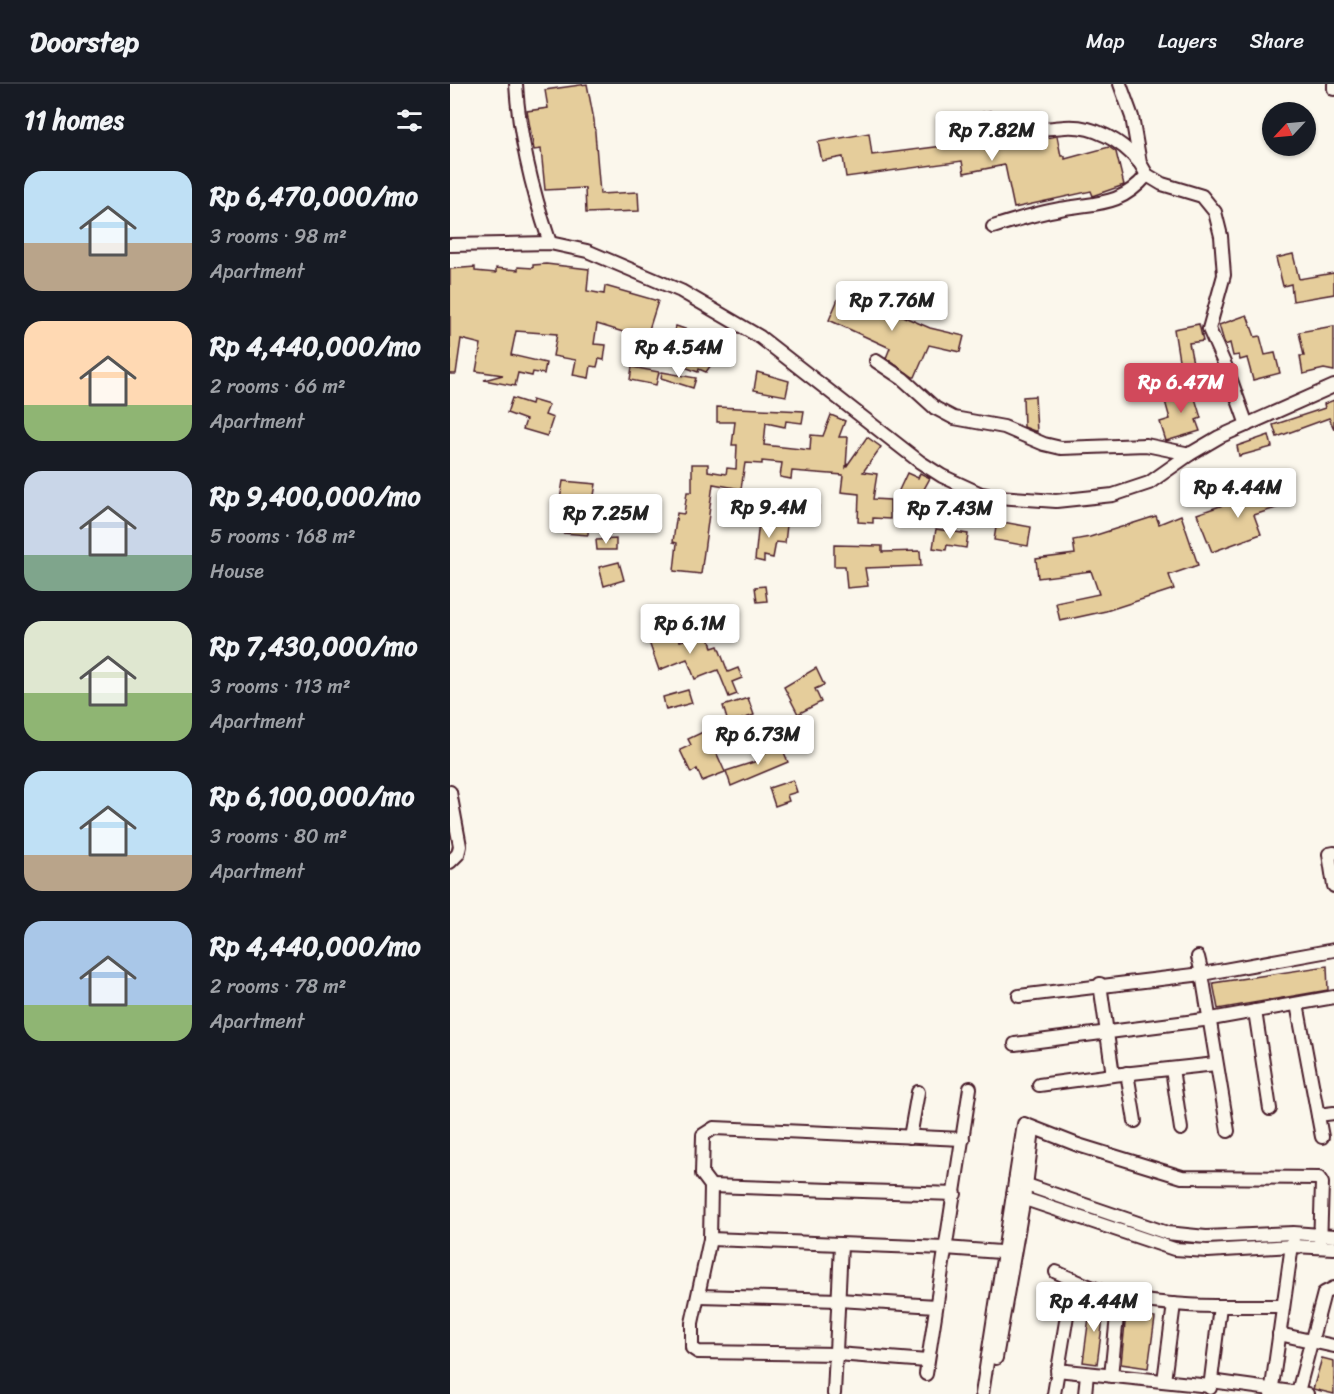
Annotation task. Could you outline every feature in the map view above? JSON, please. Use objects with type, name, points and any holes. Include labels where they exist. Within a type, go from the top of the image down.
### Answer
[{"type":"street","points":[[516,84],[521,124],[549,238]]},
{"type":"street","points":[[1120,84],[1132,117],[1140,163]]},
{"type":"street","points":[[1334,84],[1334,89]]},
{"type":"street","points":[[1018,128],[1035,131],[1083,128],[1124,146],[1140,163],[1147,176],[1162,184],[1202,196],[1215,212],[1221,236],[1224,275],[1209,329],[1228,372],[1247,425]]},
{"type":"street","points":[[993,227],[1062,208],[1098,205],[1127,195],[1147,176]]},
{"type":"street","points":[[450,245],[549,238],[620,263],[714,308],[760,337],[920,462],[942,476],[981,494],[1016,500],[1075,500],[1113,495],[1138,488],[1161,475],[1185,457],[1247,425],[1334,386]]},
{"type":"street","points":[[876,361],[903,379],[935,408],[954,418],[1004,427],[1044,444],[1061,448],[1137,445],[1185,457]]},
{"type":"street","points":[[450,792],[460,846],[458,854],[450,862]]},
{"type":"street","points":[[1334,853],[1329,854],[1334,886]]},
{"type":"street","points":[[1019,996],[1100,984],[1202,974],[1334,950]]},
{"type":"street","points":[[1198,957],[1211,1019],[1216,1064],[1228,1131]]},
{"type":"street","points":[[1100,984],[1113,1075]]},
{"type":"street","points":[[1015,1044],[1211,1019],[1334,998]]},
{"type":"street","points":[[1297,1004],[1322,1137]]},
{"type":"street","points":[[1255,1011],[1270,1109]]},
{"type":"street","points":[[1039,1085],[1216,1064]]},
{"type":"street","points":[[1172,1069],[1181,1129]]},
{"type":"street","points":[[1127,1073],[1135,1121]]},
{"type":"street","points":[[926,1374],[970,1088]]},
{"type":"street","points":[[910,1137],[918,1092]]},
{"type":"street","points":[[1318,1115],[1334,1113]]},
{"type":"street","points":[[990,1394],[1019,1190],[1024,1124],[1030,1124],[1033,1129],[1182,1177],[1319,1178],[1322,1183],[1320,1241]]},
{"type":"street","points":[[927,1360],[837,1354],[698,1352],[692,1348],[691,1340],[710,1239],[711,1186],[702,1174],[704,1135],[709,1129],[963,1139]]},
{"type":"street","points":[[711,1186],[955,1194]]},
{"type":"street","points":[[1019,1190],[1174,1249],[1208,1251],[1293,1240],[1320,1241],[1334,1236]]},
{"type":"street","points":[[710,1239],[1009,1252]]},
{"type":"street","points":[[1271,1392],[1293,1240]]},
{"type":"street","points":[[1320,1241],[1334,1248]]},
{"type":"street","points":[[834,1394],[841,1245]]},
{"type":"street","points":[[982,1394],[1009,1252]]},
{"type":"street","points":[[1056,1272],[1119,1296],[1173,1304],[1283,1306]]},
{"type":"street","points":[[1054,1394],[1073,1279]]},
{"type":"street","points":[[1057,1370],[1210,1387],[1303,1393],[1312,1340],[1324,1293],[1334,1288]]},
{"type":"street","points":[[699,1296],[839,1300],[936,1306]]},
{"type":"street","points":[[1110,1376],[1119,1296]]},
{"type":"street","points":[[1164,1382],[1173,1304]]},
{"type":"street","points":[[1210,1387],[1220,1306]]},
{"type":"street","points":[[1279,1334],[1334,1346]]},
{"type":"street","points":[[1085,1394],[1087,1374]]},
{"type":"building","points":[[587,84],[594,120],[600,194],[638,192],[639,211],[586,213],[585,188],[545,190],[541,149],[534,150],[527,111],[548,108],[545,90]]},
{"type":"building","points":[[991,111],[998,147],[1057,136],[1061,156],[1065,156],[1065,159],[1109,147],[1116,152],[1124,185],[1093,196],[1091,191],[1014,208],[1005,165],[964,173],[962,161],[846,177],[843,157],[822,161],[818,142],[869,133],[872,155],[959,144],[954,118]]},
{"type":"building","points":[[1293,254],[1299,279],[1334,273],[1334,294],[1293,301],[1291,284],[1283,286],[1276,258]]},
{"type":"building","points":[[546,264],[589,269],[587,291],[604,294],[605,286],[658,301],[646,339],[597,324],[594,344],[606,345],[604,360],[599,359],[597,367],[591,366],[589,378],[573,375],[576,360],[553,356],[557,334],[516,331],[511,355],[546,363],[544,374],[533,372],[532,376],[518,373],[515,386],[484,380],[503,375],[476,371],[481,344],[461,339],[456,374],[450,374],[450,269],[475,267],[475,271],[496,273],[496,268],[518,270],[518,267],[533,268],[533,265]]},
{"type":"building","points":[[842,290],[930,328],[964,336],[960,352],[929,345],[913,377],[886,358],[890,348],[829,320]]},
{"type":"building","points":[[1247,315],[1255,337],[1260,336],[1265,355],[1275,353],[1280,373],[1253,380],[1247,358],[1240,360],[1239,355],[1233,356],[1230,343],[1225,345],[1219,325]]},
{"type":"building","points":[[1199,324],[1203,341],[1189,343],[1193,363],[1180,366],[1174,329]]},
{"type":"building","points":[[676,326],[697,333],[692,351],[712,355],[711,365],[706,372],[699,369],[698,372],[666,360]]},
{"type":"building","points":[[1334,326],[1334,371],[1324,369],[1303,374],[1300,356],[1304,356],[1299,332]]},
{"type":"building","points":[[632,367],[659,372],[656,385],[630,380]]},
{"type":"building","points":[[662,372],[696,378],[693,388],[661,378]]},
{"type":"building","points":[[757,372],[789,381],[786,396],[754,390]]},
{"type":"building","points":[[1191,385],[1201,418],[1196,420],[1200,431],[1166,441],[1160,422],[1170,419],[1163,394]]},
{"type":"building","points":[[1035,396],[1037,432],[1024,427],[1023,397]]},
{"type":"building","points":[[512,398],[531,404],[532,400],[549,405],[545,415],[553,418],[547,436],[523,429],[526,420],[507,413]]},
{"type":"building","points":[[1334,400],[1334,429],[1329,418],[1277,437],[1273,425],[1325,408],[1324,404]]},
{"type":"building","points":[[717,407],[804,411],[802,423],[786,421],[785,427],[766,423],[764,445],[810,450],[811,435],[823,436],[831,415],[845,421],[839,437],[848,437],[846,467],[867,437],[881,447],[863,472],[877,474],[873,499],[890,500],[890,519],[873,518],[873,523],[858,522],[859,494],[841,492],[843,475],[792,471],[791,479],[780,477],[782,463],[762,461],[762,464],[745,463],[741,489],[713,484],[701,574],[674,571],[677,543],[673,542],[677,513],[684,514],[687,492],[692,492],[692,464],[708,464],[708,471],[726,474],[727,468],[736,469],[737,445],[732,445],[735,422],[717,422]]},
{"type":"building","points":[[1269,435],[1272,447],[1239,456],[1237,446]]},
{"type":"building","points":[[907,473],[918,478],[920,473],[930,478],[923,491],[940,500],[929,520],[913,511],[915,509],[894,501]]},
{"type":"building","points":[[563,481],[596,484],[592,507],[589,506],[588,535],[563,533],[564,507],[559,506]]},
{"type":"building","points":[[1278,486],[1285,505],[1254,515],[1261,534],[1212,552],[1197,514]]},
{"type":"building","points":[[804,500],[819,502],[818,521],[802,520]]},
{"type":"building","points":[[1181,515],[1198,565],[1169,575],[1174,589],[1106,611],[1060,621],[1056,603],[1099,594],[1091,571],[1038,578],[1036,559],[1075,554],[1073,540],[1090,537],[1156,516],[1159,524]]},
{"type":"building","points":[[759,521],[787,525],[785,543],[776,542],[773,558],[764,556],[764,562],[755,560]]},
{"type":"building","points":[[997,521],[1031,527],[1028,546],[994,540]]},
{"type":"building","points":[[936,529],[968,534],[966,548],[947,545],[946,550],[933,548]]},
{"type":"building","points":[[616,539],[616,550],[597,550],[596,540]]},
{"type":"building","points":[[834,545],[882,546],[882,552],[920,551],[921,566],[865,568],[868,586],[847,588],[845,566],[834,566]]},
{"type":"building","points":[[619,562],[624,580],[604,586],[599,567]]},
{"type":"building","points":[[765,586],[767,601],[757,602],[755,587]]},
{"type":"building","points":[[655,623],[658,630],[675,625],[680,641],[708,633],[712,648],[718,646],[728,672],[738,668],[742,678],[732,682],[737,694],[729,697],[718,670],[695,679],[687,659],[659,670],[644,628]]},
{"type":"building","points":[[816,668],[824,685],[815,689],[821,702],[798,714],[784,687]]},
{"type":"building","points":[[688,690],[692,703],[666,710],[663,697]]},
{"type":"building","points":[[748,698],[754,715],[740,720],[747,741],[716,752],[725,772],[702,781],[697,769],[691,773],[680,750],[691,745],[688,739],[705,731],[711,743],[732,736],[723,706]]},
{"type":"building","points":[[781,745],[788,762],[731,786],[726,771],[757,761],[755,757]]},
{"type":"building","points":[[793,780],[797,792],[787,795],[789,801],[775,806],[769,788]]},
{"type":"building","points":[[1327,966],[1328,990],[1218,1009],[1213,983]]},
{"type":"building","points":[[1091,1302],[1105,1304],[1097,1364],[1083,1362]]},
{"type":"building","points":[[1126,1313],[1155,1318],[1148,1368],[1121,1364]]},
{"type":"building","points":[[1322,1358],[1334,1361],[1334,1394],[1313,1389]]}]
